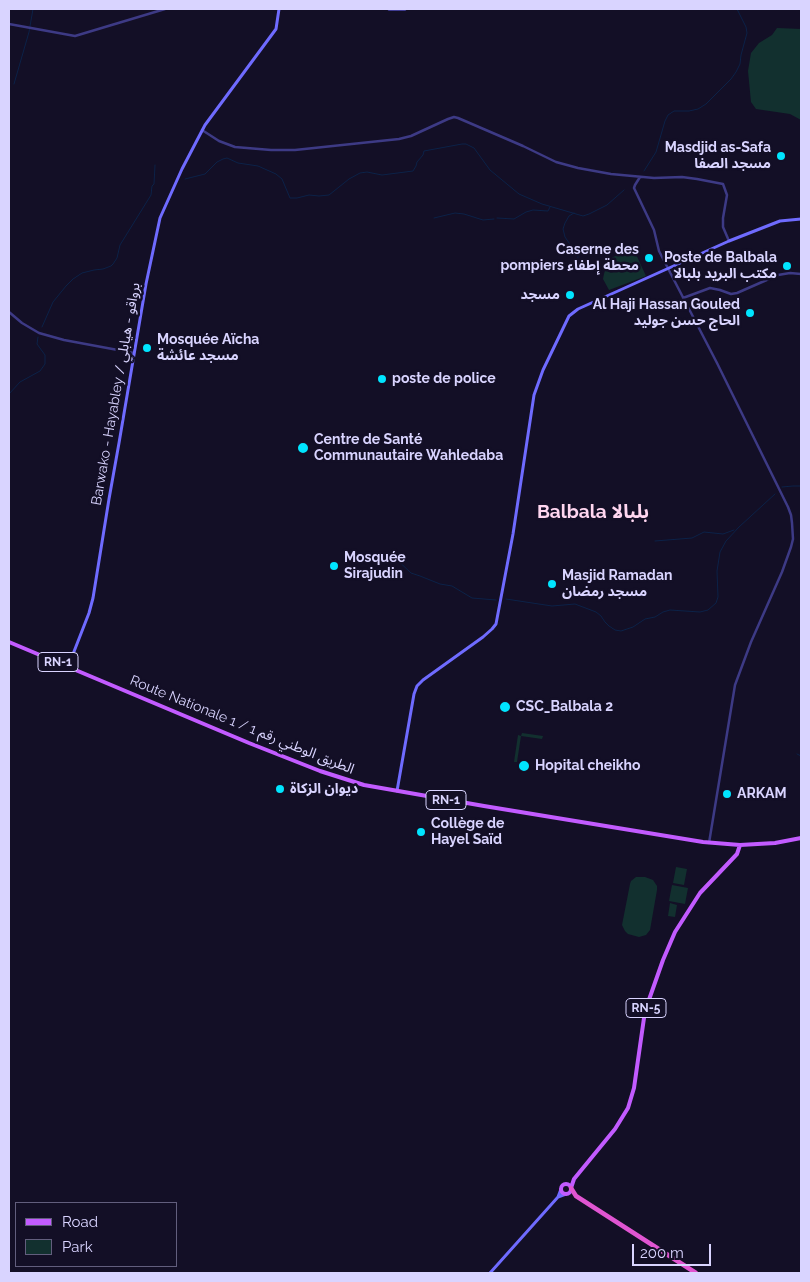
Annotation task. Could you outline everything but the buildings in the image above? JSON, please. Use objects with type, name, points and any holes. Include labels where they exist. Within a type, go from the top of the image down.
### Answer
[{"type":"highway","points":[[571,1188],[576,1196]]},
{"type":"highway","points":[[566,1194],[576,1196],[696,1273]]},
{"type":"main road","name":"Barwako - Hayabley / برواقو - هيابلي","points":[[68,667],[92,604],[146,284],[160,218],[182,169],[211,115],[276,29],[279,9]]},
{"type":"main road","points":[[389,9],[405,9]]},
{"type":"main road","points":[[397,791],[417,686],[483,637],[496,624],[513,534],[534,395],[543,370],[567,320],[578,309],[728,241],[780,221],[801,219]]},
{"type":"main road","name":"Route Nationale 1 / الطريق الوطني رقم 1","points":[[9,642],[215,729],[320,771],[364,785],[709,842],[740,844],[775,843],[801,838]]},
{"type":"main road","name":"RN-5","points":[[571,1188],[574,1179],[615,1129],[628,1108],[635,1083],[645,1011],[675,932],[696,899],[708,883],[735,855],[740,844]]},
{"type":"main road","name":"RN-5","points":[[565,1184],[574,1179]]},
{"type":"main road","points":[[490,1273],[558,1197],[562,1186],[569,1184],[570,1192],[558,1197]]},
{"type":"main road","points":[[561,1189],[566,1194]]},
{"type":"street","points":[[9,24],[75,36],[165,9]]},
{"type":"street","points":[[202,130],[219,141],[235,146],[271,150],[295,150],[400,139],[454,117],[472,123],[559,163],[601,173],[640,177],[682,177],[723,184],[726,195],[723,228],[728,241]]},
{"type":"street","points":[[640,177],[634,185],[636,193],[654,230],[659,252],[717,363],[791,515],[793,539],[782,572],[751,642],[735,686],[709,842]]},
{"type":"street","points":[[683,298],[710,288],[731,294],[737,293],[778,275],[801,274]]},
{"type":"street","points":[[9,312],[22,323],[39,332],[64,340],[134,353]]},
{"type":"green space","points":[[777,28],[801,29],[801,120],[790,114],[756,109],[751,102],[748,71],[751,53],[759,43],[772,35]]},
{"type":"green space","points":[[634,250],[646,276],[609,290],[603,279],[607,264],[611,258]]},
{"type":"green space","points":[[522,733],[543,736],[542,739],[521,736]]},
{"type":"green space","points":[[518,735],[521,736],[517,762],[514,762]]},
{"type":"green space","points":[[676,867],[687,869],[684,885],[673,883]]},
{"type":"green space","points":[[636,877],[645,877],[653,880],[657,886],[650,930],[646,935],[639,937],[628,934],[622,925],[630,884]]},
{"type":"green space","points":[[672,885],[688,888],[685,904],[669,901]]},
{"type":"green space","points":[[670,903],[677,905],[675,917],[668,916]]},
{"type":"waterway","points":[[14,84],[29,32],[33,9]]},
{"type":"waterway","points":[[644,171],[656,152],[668,115],[674,111],[698,109],[706,104],[736,72],[740,64],[747,33],[737,9]]},
{"type":"waterway","points":[[185,179],[205,174],[217,162],[227,158],[238,163],[258,166],[276,174],[282,179],[290,198],[309,195],[329,195],[360,173],[367,172],[382,175],[413,171],[424,151],[466,144],[474,148],[490,170],[519,194],[542,204],[583,216],[607,205],[624,190]]},
{"type":"waterway","points":[[42,327],[53,302],[73,279],[82,273],[103,269],[113,264],[117,258],[120,245],[151,195],[154,184],[155,165]]},
{"type":"waterway","points":[[497,218],[514,219],[533,210],[548,211],[550,207]]},
{"type":"waterway","points":[[434,218],[455,213],[483,220],[494,219]]},
{"type":"waterway","points":[[574,213],[569,216],[563,229],[565,237],[578,256],[574,270]]},
{"type":"waterway","points":[[9,394],[20,382],[40,371],[45,364],[45,355],[37,344],[38,337]]},
{"type":"waterway","points":[[782,487],[801,486]]},
{"type":"waterway","points":[[506,599],[552,606],[575,604],[596,612],[609,626],[621,631],[633,627],[645,619],[655,617],[670,610],[700,612],[708,610],[716,603],[718,597],[717,571],[720,552],[726,541],[775,494]]},
{"type":"waterway","points":[[655,541],[692,538],[704,532],[723,534],[734,530]]},
{"type":"waterway","points":[[393,556],[411,573],[440,584],[452,586],[472,598],[496,600]]},
{"type":"waterway","points":[[797,754],[801,756]]},
{"type":"place","name":"Masdjid as-Safa مسجد الصفا","points":[[781,156]]},
{"type":"place","name":"Caserne des pompiers محطة إطفاء","points":[[649,258]]},
{"type":"place","name":"Poste de Balbala مكتب البريد بلبالا","points":[[787,266]]},
{"type":"place","name":"مسجد","points":[[570,295]]},
{"type":"place","name":"Al Haji Hassan Gouled الحاج حسن جوليد","points":[[750,313]]},
{"type":"place","name":"Mosquée Aïcha مسجد عائشة","points":[[147,348]]},
{"type":"place","name":"poste de police","points":[[382,379]]},
{"type":"place","name":"Centre de Santé Communautaire Wahledaba","points":[[303,448]]},
{"type":"place","name":"Mosquée Sirajudin","points":[[334,566]]},
{"type":"place","name":"Masjid Ramadan مسجد رمضان","points":[[552,584]]},
{"type":"place","name":"CSC_Balbala 2","points":[[505,707]]},
{"type":"place","name":"Hopital cheikho","points":[[524,766]]},
{"type":"place","name":"ديوان الزكاة","points":[[280,789]]},
{"type":"place","name":"ARKAM","points":[[727,794]]},
{"type":"place","name":"Collège de Hayel Saïd","points":[[421,832]]},
{"type":"district","name":"Balbala بلبالا","points":[[593,512]]}]
